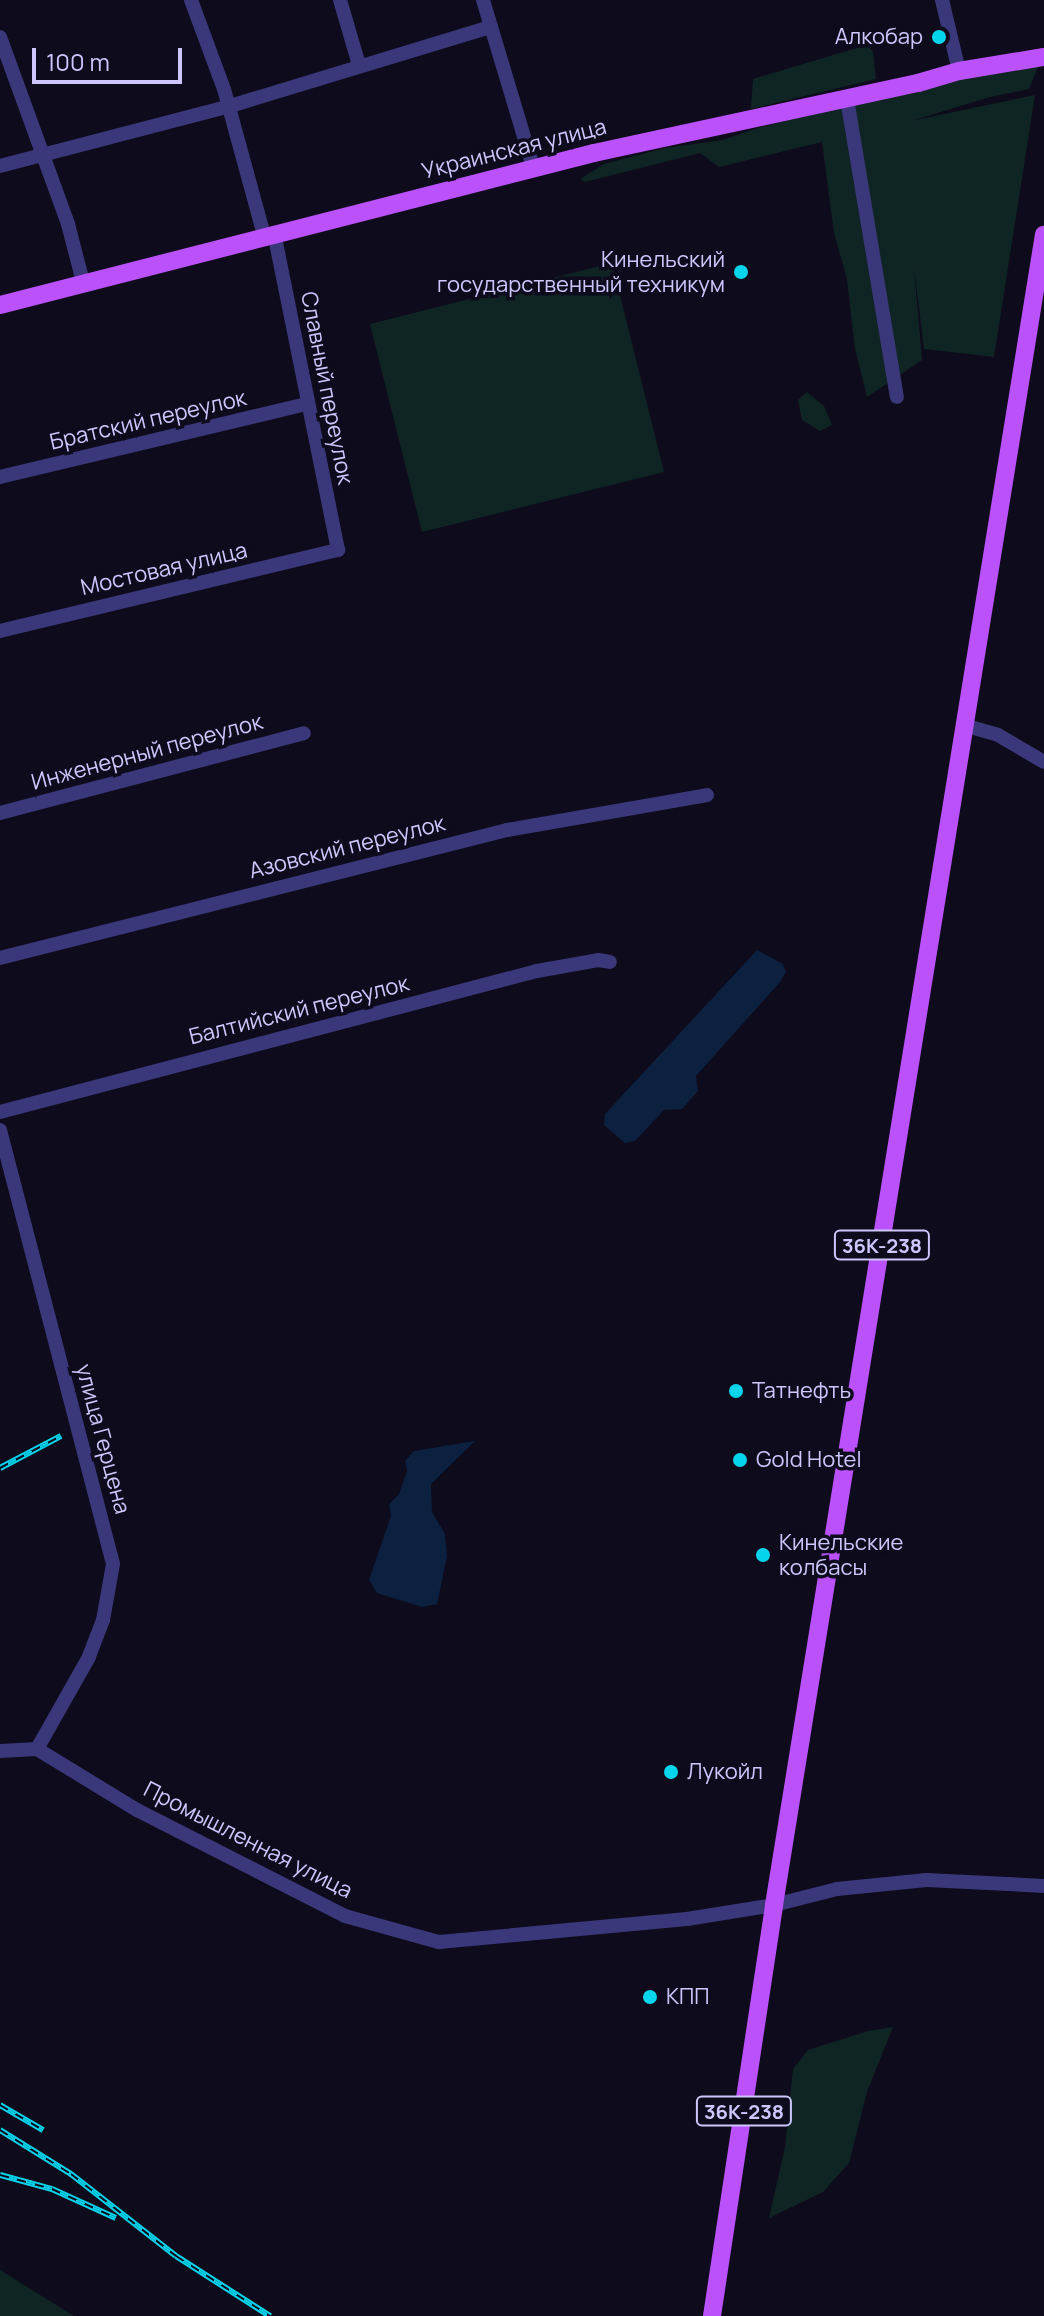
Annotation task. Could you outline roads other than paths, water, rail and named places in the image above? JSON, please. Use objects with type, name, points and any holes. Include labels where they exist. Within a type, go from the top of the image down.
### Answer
[{"type":"main road","name":"Украинская улица","points":[[0,305],[534,170],[959,71],[1044,57]]},
{"type":"main road","name":"36К-238","points":[[712,2316],[774,1905],[990,586],[1044,235]]},
{"type":"street","name":"Славный переулок","points":[[191,0],[224,89],[227,107],[269,235],[338,550]]},
{"type":"street","points":[[340,0],[359,65]]},
{"type":"street","points":[[483,0],[534,170]]},
{"type":"street","points":[[942,0],[959,71]]},
{"type":"street","points":[[0,166],[227,107],[491,27]]},
{"type":"street","points":[[0,37],[45,156],[83,282]]},
{"type":"street","points":[[847,99],[897,397]]},
{"type":"street","name":"Братский переулок","points":[[0,477],[306,404]]},
{"type":"street","name":"Мостовая улица","points":[[0,631],[338,550]]},
{"type":"street","points":[[967,726],[998,735],[1044,762]]},
{"type":"street","name":"Инженерный переулок","points":[[0,813],[304,733]]},
{"type":"street","name":"Азовский переулок","points":[[0,958],[507,830],[707,795]]},
{"type":"street","name":"Балтийский переулок","points":[[0,1112],[537,971],[598,960],[610,962]]},
{"type":"street","name":"улица Герцена","points":[[0,1130],[113,1564],[103,1620],[89,1657],[37,1749]]},
{"type":"street","points":[[0,1751],[37,1749]]},
{"type":"street","name":"Промышленная улица","points":[[37,1749],[137,1810],[345,1916],[439,1942],[687,1919],[774,1905],[837,1889],[927,1880],[1044,1886]]},
{"type":"water","points":[[757,950],[783,964],[786,972],[780,982],[696,1076],[698,1091],[682,1109],[664,1110],[635,1141],[625,1143],[604,1125],[605,1114]]},
{"type":"water","points":[[475,1441],[431,1484],[432,1512],[445,1534],[447,1556],[437,1604],[422,1607],[377,1593],[369,1580],[391,1516],[389,1505],[399,1494],[407,1471],[405,1461],[414,1451]]},
{"type":"railway","points":[[0,1468],[61,1436]]},
{"type":"railway","points":[[0,2105],[43,2130]]},
{"type":"railway","points":[[0,2130],[71,2174],[176,2256],[270,2316]]},
{"type":"railway","points":[[0,2175],[52,2189],[116,2218]]},
{"type":"place","name":"Алкобар","points":[[939,37]]},
{"type":"place","name":"Кинельский государственный техникум","points":[[741,272]]},
{"type":"place","name":"Татнефть","points":[[736,1391]]},
{"type":"place","name":"Gold Hotel","points":[[740,1460]]},
{"type":"place","name":"Кинельские колбасы","points":[[763,1555]]},
{"type":"place","name":"Лукойл","points":[[671,1772]]},
{"type":"place","name":"КПП","points":[[650,1997]]}]
